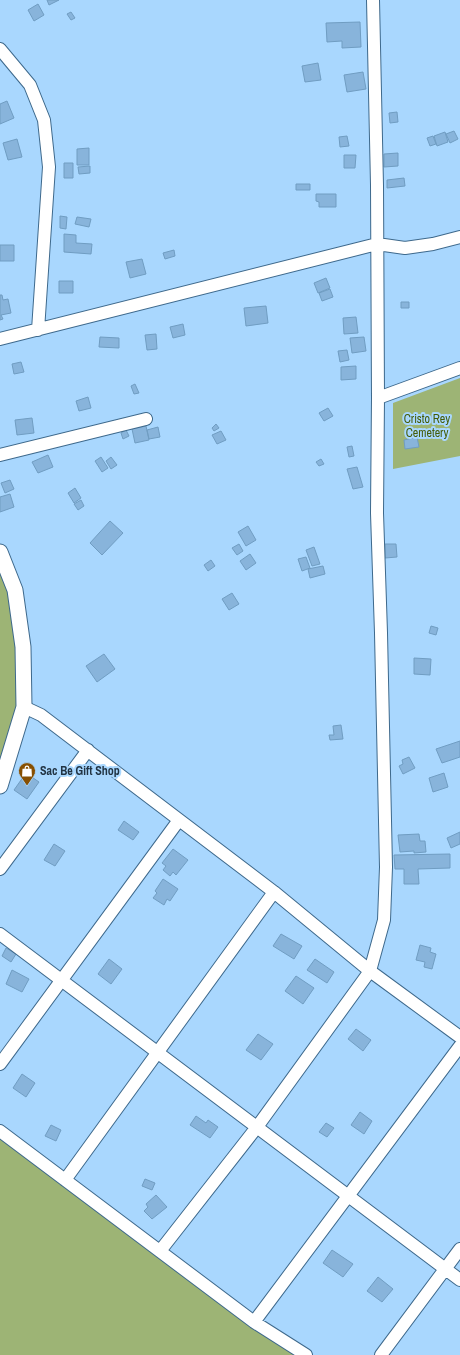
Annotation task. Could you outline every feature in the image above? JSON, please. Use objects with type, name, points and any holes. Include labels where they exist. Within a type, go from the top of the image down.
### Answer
[{"type":"main road","points":[[0,552],[16,590],[23,647],[24,707],[0,786]]},
{"type":"street","points":[[160,1251],[257,1127],[370,971],[384,920],[386,867],[382,641],[377,520],[377,130],[373,0]]},
{"type":"street","points":[[0,49],[30,85],[44,120],[49,167],[38,330]]},
{"type":"street","points":[[0,339],[377,244],[405,248],[433,244],[460,237]]},
{"type":"street","points":[[378,398],[460,368]]},
{"type":"street","points":[[0,455],[146,419]]},
{"type":"street","points":[[24,707],[41,715],[88,750],[274,892],[370,971],[460,1036]]},
{"type":"street","points":[[0,869],[88,750]]},
{"type":"street","points":[[0,1064],[179,820]]},
{"type":"street","points":[[64,1180],[274,892]]},
{"type":"street","points":[[0,934],[460,1280]]},
{"type":"street","points":[[254,1322],[460,1046]]},
{"type":"street","points":[[0,1131],[254,1322],[306,1355]]},
{"type":"street","points":[[381,1355],[460,1249]]},
{"type":"green space","name":"Cristo Rey Cemetery","points":[[460,378],[460,456],[393,469],[393,403]]},
{"type":"green space","points":[[0,552],[4,559],[24,707],[0,786]]},
{"type":"green space","points":[[0,1135],[299,1355],[0,1355]]},
{"type":"building","points":[[47,0],[59,0],[49,5]]},
{"type":"building","points":[[38,4],[44,15],[34,21],[28,10]]},
{"type":"building","points":[[71,12],[75,18],[71,20],[67,14]]},
{"type":"building","points":[[360,22],[361,47],[342,48],[342,41],[327,42],[326,23]]},
{"type":"building","points":[[318,63],[321,80],[305,82],[302,66]]},
{"type":"building","points":[[363,72],[366,89],[347,92],[344,75]]},
{"type":"building","points":[[7,101],[14,118],[0,124],[0,104]]},
{"type":"building","points":[[397,112],[398,122],[390,123],[389,113]]},
{"type":"building","points":[[454,131],[458,139],[450,143],[446,134]]},
{"type":"building","points":[[445,132],[448,142],[437,146],[434,136]]},
{"type":"building","points":[[347,136],[349,146],[340,147],[339,137]]},
{"type":"building","points":[[433,136],[436,144],[430,146],[427,138]]},
{"type":"building","points":[[17,139],[22,157],[8,160],[3,143]]},
{"type":"building","points":[[89,148],[89,165],[77,165],[77,149]]},
{"type":"building","points":[[398,153],[398,166],[384,167],[384,154]]},
{"type":"building","points":[[344,155],[356,155],[355,168],[344,168]]},
{"type":"building","points":[[64,163],[73,163],[73,178],[64,178]]},
{"type":"building","points":[[90,166],[90,173],[79,174],[78,167]]},
{"type":"building","points":[[404,178],[405,186],[387,188],[387,180]]},
{"type":"building","points":[[296,184],[310,184],[310,190],[296,190]]},
{"type":"building","points":[[316,194],[336,194],[336,207],[319,207],[319,202],[316,201]]},
{"type":"building","points":[[60,216],[67,217],[66,229],[60,228]]},
{"type":"building","points":[[77,217],[91,219],[89,227],[75,224]]},
{"type":"building","points":[[64,234],[76,235],[76,243],[92,244],[91,254],[64,252]]},
{"type":"building","points":[[0,245],[14,245],[14,261],[0,261]]},
{"type":"building","points":[[174,250],[175,256],[165,259],[163,253]]},
{"type":"building","points":[[142,259],[146,274],[130,278],[126,262]]},
{"type":"building","points":[[326,278],[330,288],[318,293],[314,283]]},
{"type":"building","points":[[59,281],[73,281],[73,293],[59,293]]},
{"type":"building","points":[[330,289],[333,297],[322,301],[319,293]]},
{"type":"building","points":[[0,295],[2,295],[3,300],[8,299],[11,313],[1,315],[3,319],[0,320]]},
{"type":"building","points":[[401,302],[409,302],[409,308],[401,308]]},
{"type":"building","points":[[266,306],[268,323],[246,326],[244,308]]},
{"type":"building","points":[[356,317],[358,333],[344,334],[343,318]]},
{"type":"building","points":[[183,324],[185,335],[173,338],[170,327]]},
{"type":"building","points":[[156,334],[157,349],[147,350],[145,335]]},
{"type":"building","points":[[100,337],[119,338],[119,348],[99,347]]},
{"type":"building","points":[[364,337],[366,351],[352,353],[350,338]]},
{"type":"building","points":[[347,350],[349,360],[340,362],[338,351]]},
{"type":"building","points":[[21,362],[24,372],[14,374],[12,364]]},
{"type":"building","points":[[356,366],[356,379],[341,380],[341,367]]},
{"type":"building","points":[[135,384],[139,393],[134,394],[131,386]]},
{"type":"building","points":[[88,397],[91,408],[79,411],[76,401]]},
{"type":"building","points":[[328,408],[333,416],[324,421],[319,413]]},
{"type":"building","points":[[32,418],[34,433],[17,435],[15,420]]},
{"type":"building","points":[[216,424],[219,428],[214,431],[212,428]]},
{"type":"building","points":[[146,426],[149,440],[135,443],[132,429]]},
{"type":"building","points":[[158,427],[160,437],[149,439],[147,430]]},
{"type":"building","points":[[126,430],[129,436],[123,439],[121,433]]},
{"type":"building","points":[[221,431],[226,440],[217,444],[212,435]]},
{"type":"building","points":[[417,437],[419,447],[405,449],[404,440]]},
{"type":"building","points":[[352,446],[354,456],[349,457],[347,447]]},
{"type":"building","points":[[48,455],[53,467],[38,473],[32,462]]},
{"type":"building","points":[[101,457],[108,468],[102,472],[95,461]]},
{"type":"building","points":[[111,457],[117,465],[111,469],[106,461]]},
{"type":"building","points":[[321,459],[324,464],[319,466],[316,462]]},
{"type":"building","points":[[357,467],[363,487],[353,489],[347,469]]},
{"type":"building","points":[[10,480],[14,489],[5,493],[1,483]]},
{"type":"building","points":[[75,488],[81,498],[74,503],[68,493]]},
{"type":"building","points":[[10,494],[14,507],[0,512],[0,497]]},
{"type":"building","points":[[81,500],[84,506],[78,510],[74,504]]},
{"type":"building","points":[[110,521],[123,533],[102,555],[90,543]]},
{"type":"building","points":[[248,526],[256,540],[246,546],[238,532]]},
{"type":"building","points":[[239,544],[243,551],[237,555],[232,548]]},
{"type":"building","points":[[385,544],[396,544],[397,557],[385,558]]},
{"type":"building","points":[[314,547],[320,564],[312,566],[306,550]]},
{"type":"building","points":[[250,554],[256,563],[246,570],[240,561]]},
{"type":"building","points":[[306,557],[310,568],[302,571],[298,559]]},
{"type":"building","points":[[211,560],[215,566],[208,571],[204,565]]},
{"type":"building","points":[[323,566],[325,574],[310,578],[308,569]]},
{"type":"building","points":[[232,593],[239,604],[229,610],[222,599]]},
{"type":"building","points":[[431,626],[438,628],[436,635],[429,633]]},
{"type":"building","points":[[104,654],[115,669],[97,682],[86,666]]},
{"type":"building","points":[[414,658],[431,659],[430,675],[414,674]]},
{"type":"building","points":[[341,725],[343,739],[330,740],[329,735],[334,735],[333,726]]},
{"type":"building","points":[[460,741],[460,757],[442,763],[436,749]]},
{"type":"building","points":[[409,757],[415,768],[403,774],[399,766],[403,764],[402,760]]},
{"type":"building","name":"Sac Be Gift Shop","points":[[26,773],[39,782],[27,799],[14,790]]},
{"type":"building","points":[[444,773],[448,787],[433,792],[429,778]]},
{"type":"building","points":[[124,821],[139,832],[133,840],[118,830]]},
{"type":"building","points":[[460,832],[460,844],[451,848],[447,838]]},
{"type":"building","points":[[419,834],[420,841],[425,841],[426,852],[400,852],[398,835]]},
{"type":"building","points":[[54,844],[65,851],[55,866],[44,860]]},
{"type":"building","points":[[173,849],[188,860],[176,875],[173,872],[170,876],[163,870],[166,866],[162,863]]},
{"type":"building","points":[[450,854],[450,868],[418,869],[419,884],[404,884],[404,869],[395,869],[394,855]]},
{"type":"building","points":[[163,879],[178,889],[170,901],[167,899],[164,905],[153,898],[157,893],[155,891]]},
{"type":"building","points":[[281,934],[302,946],[294,959],[273,946]]},
{"type":"building","points":[[420,945],[431,948],[430,952],[436,954],[432,969],[424,967],[425,962],[416,960]]},
{"type":"building","points":[[6,948],[16,954],[11,962],[2,956]]},
{"type":"building","points":[[109,959],[122,969],[111,984],[98,974]]},
{"type":"building","points":[[315,959],[334,972],[327,983],[307,970]]},
{"type":"building","points":[[12,970],[29,979],[22,992],[6,984]]},
{"type":"building","points":[[296,976],[314,988],[303,1004],[285,991]]},
{"type":"building","points":[[356,1029],[371,1040],[363,1051],[348,1039]]},
{"type":"building","points":[[258,1034],[273,1044],[261,1060],[246,1050]]},
{"type":"building","points":[[22,1074],[35,1083],[26,1097],[13,1088]]},
{"type":"building","points":[[360,1112],[372,1121],[364,1134],[351,1125]]},
{"type":"building","points":[[196,1116],[206,1123],[208,1120],[218,1127],[210,1138],[190,1125]]},
{"type":"building","points":[[326,1123],[334,1128],[327,1137],[319,1132]]},
{"type":"building","points":[[51,1125],[61,1130],[56,1141],[45,1136]]},
{"type":"building","points":[[145,1179],[155,1183],[152,1190],[142,1186]]},
{"type":"building","points":[[156,1195],[167,1207],[152,1219],[144,1211],[148,1207],[146,1204]]},
{"type":"building","points":[[332,1250],[353,1264],[343,1277],[323,1263]]},
{"type":"building","points":[[378,1277],[393,1289],[382,1302],[367,1291]]},
{"type":"place","name":"Sac Be Gift Shop","points":[[27,786]]}]
